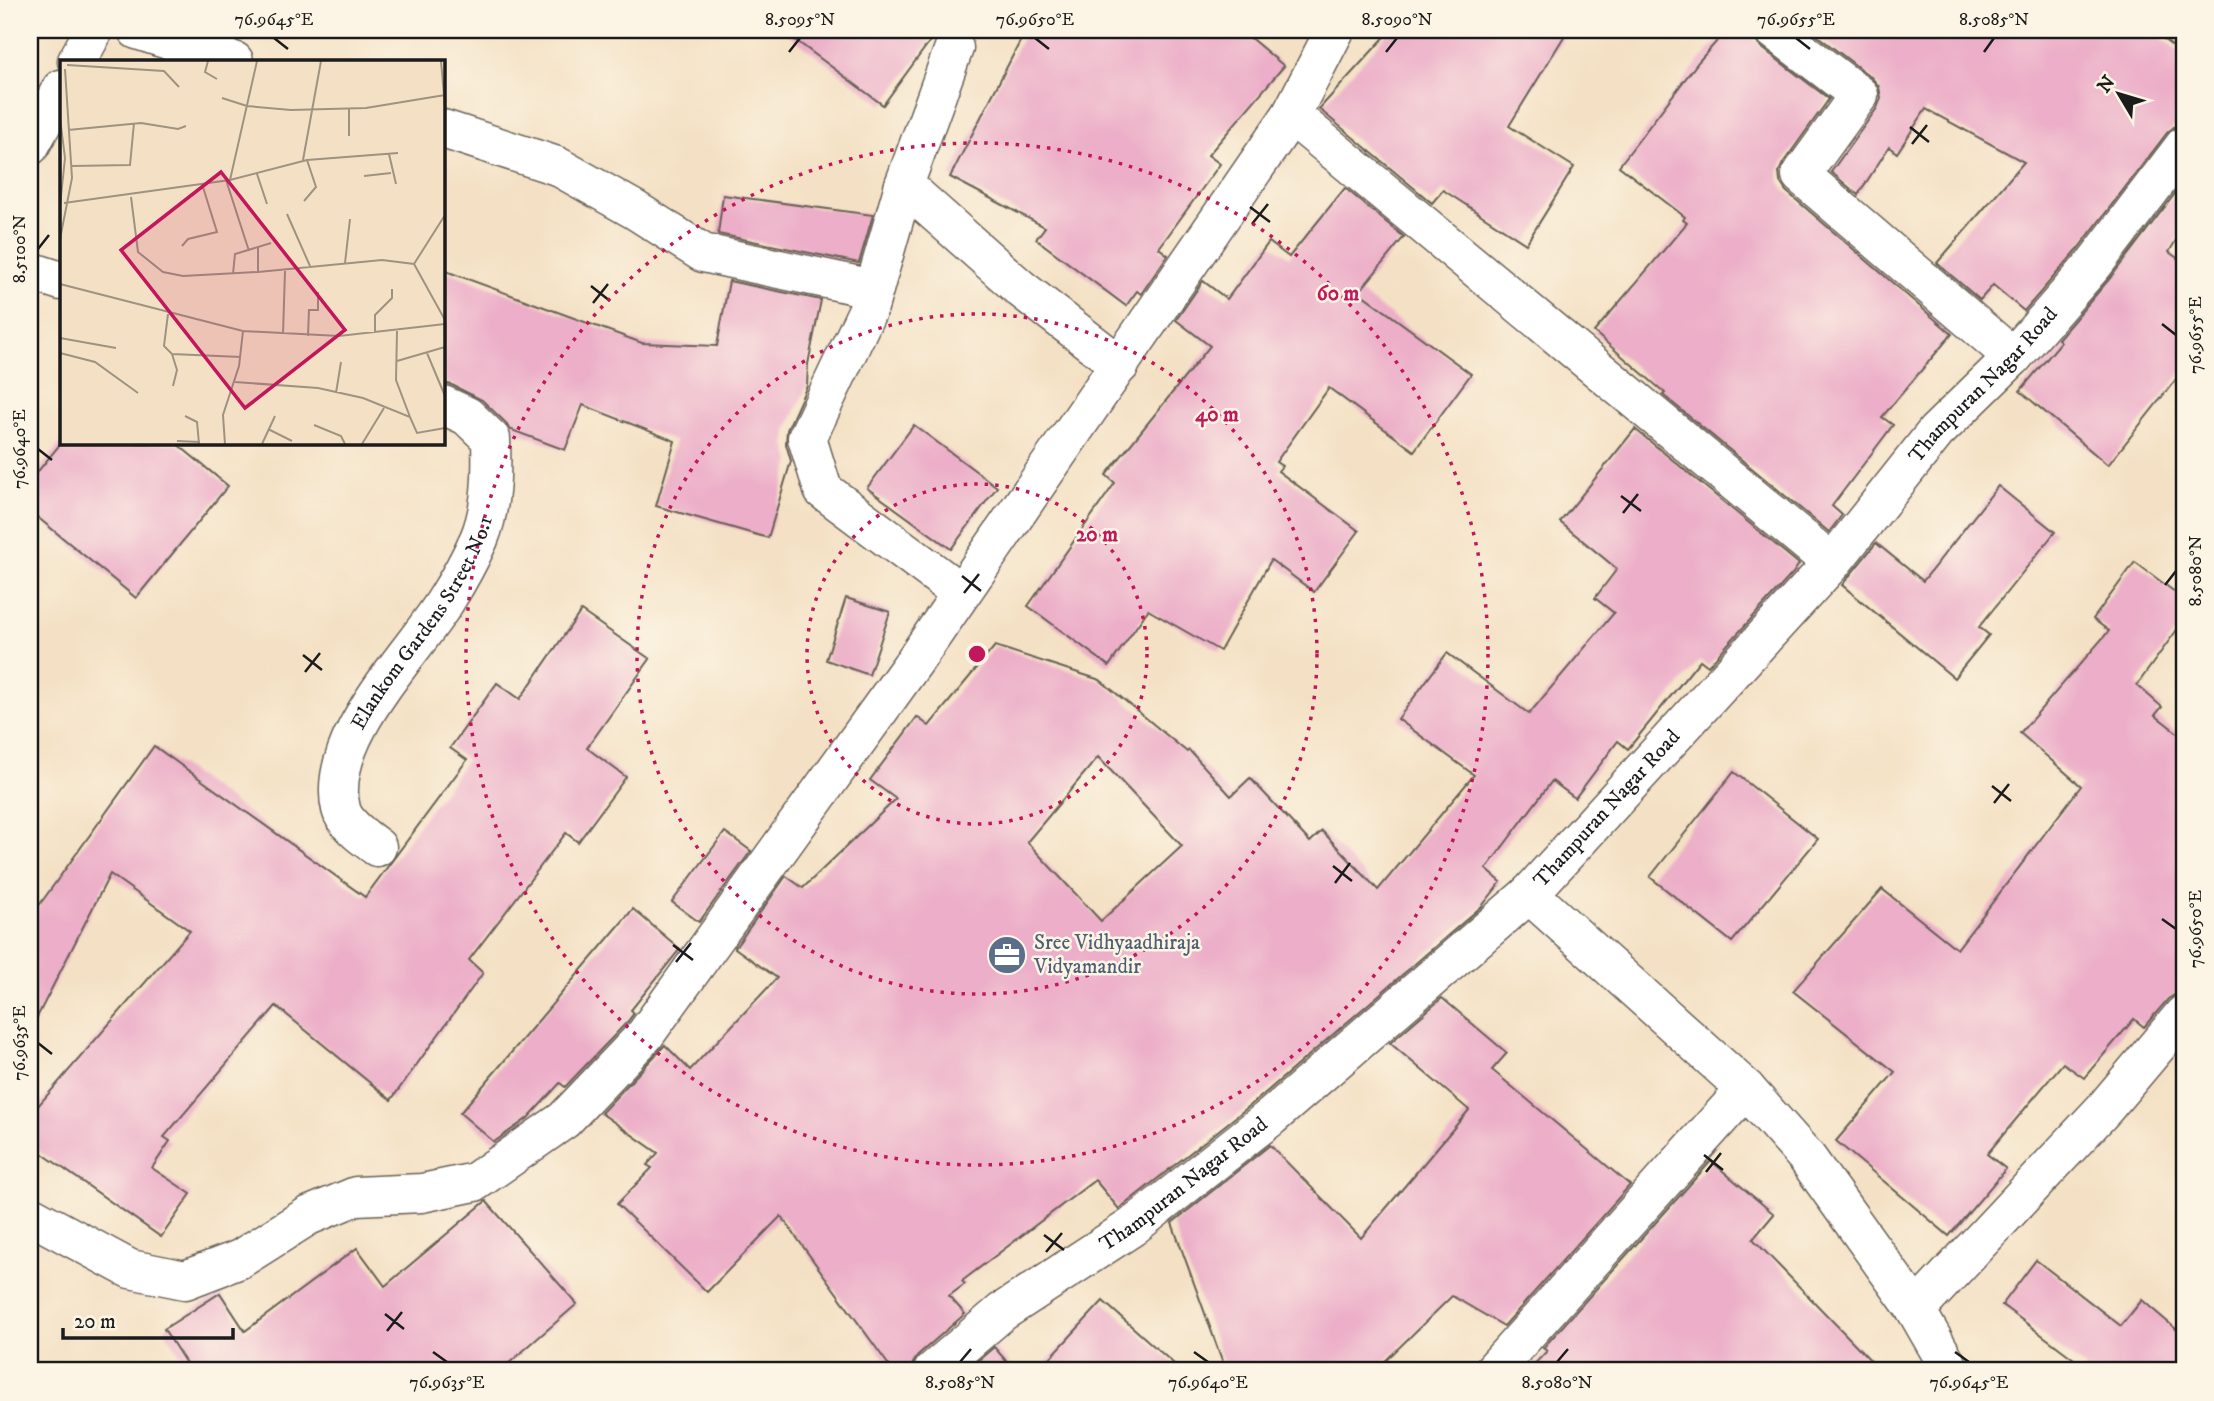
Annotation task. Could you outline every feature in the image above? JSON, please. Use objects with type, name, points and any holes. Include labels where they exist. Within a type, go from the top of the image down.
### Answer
[{"type":"street","points":[[78,60],[94,30]]},
{"type":"street","points":[[137,30],[231,60]]},
{"type":"street","points":[[30,1215],[130,1269],[185,1280],[240,1259],[308,1216],[355,1196],[422,1193],[475,1182],[564,1120],[645,1035],[961,593],[1291,115],[1335,30]]},
{"type":"street","points":[[1773,30],[1860,95],[1801,175],[2013,357]]},
{"type":"street","points":[[954,48],[904,185],[869,307],[807,438],[823,490],[961,593]]},
{"type":"street","points":[[30,146],[60,91]]},
{"type":"street","points":[[1291,115],[1832,562]]},
{"type":"street","points":[[444,129],[557,166],[635,210],[703,253],[874,289]]},
{"type":"street","name":"Thampuran Nagar Road","points":[[933,1371],[1002,1312],[1132,1227],[1261,1126],[1529,894],[1832,562],[1936,432],[2013,357],[2094,264],[2184,146]]},
{"type":"street","points":[[904,185],[1020,288],[1120,365]]},
{"type":"street","points":[[30,271],[60,281]]},
{"type":"street","name":"Elankom Gardens Street No.1","points":[[377,847],[357,832],[341,811],[340,779],[349,745],[363,716],[446,600],[480,537],[492,483],[491,439],[467,416],[444,405]]},
{"type":"street","points":[[1529,894],[1746,1089],[1807,1157],[1916,1310],[1951,1371]]},
{"type":"street","points":[[1916,1310],[2104,1109],[2184,1014]]},
{"type":"street","points":[[1493,1371],[1746,1089]]},
{"type":"building","points":[[782,30],[938,30],[883,105]]},
{"type":"building","points":[[1026,30],[1241,30],[1284,66],[1208,155],[1220,164],[1159,248],[1168,255],[1141,294],[1137,291],[1126,306],[1036,239],[1045,227],[950,177]]},
{"type":"building","points":[[1391,30],[1568,30],[1509,126],[1574,167],[1526,244],[1443,190],[1432,203],[1319,109]]},
{"type":"building","points":[[1727,30],[1753,30],[1754,39],[1761,47],[1829,99],[1783,163],[1779,172],[1780,182],[1786,191],[1952,334],[1882,417],[1893,425],[1832,506],[1842,515],[1829,532],[1663,395],[1665,393],[1594,332],[1687,223],[1683,220],[1685,217],[1619,166],[1699,61]]},
{"type":"building","points":[[1810,30],[2151,30],[2184,55],[2184,125],[2175,126],[2167,133],[2077,250],[2024,311],[1993,285],[1980,300],[1937,263],[2024,162],[1926,109],[1897,153],[1889,147],[1858,195],[1831,172],[1877,108],[1881,98],[1879,87],[1872,78]]},
{"type":"building","points":[[2184,182],[2184,227],[2169,252],[2184,263],[2184,369],[2108,465],[2020,391],[2061,342],[2058,339],[2111,277]]},
{"type":"building","points":[[1345,188],[1404,237],[1359,292],[1471,374],[1414,451],[1329,388],[1276,462],[1282,466],[1278,471],[1359,531],[1314,592],[1271,560],[1220,651],[1148,610],[1109,666],[1028,606],[1115,483],[1106,475],[1210,346],[1176,320],[1203,281],[1227,299],[1269,242],[1289,257]]},
{"type":"building","points":[[723,195],[873,215],[859,263],[718,234]]},
{"type":"building","points":[[444,270],[642,343],[717,346],[729,281],[821,300],[808,364],[807,386],[787,430],[786,444],[791,461],[768,538],[656,506],[675,441],[583,405],[565,450],[509,429],[482,400],[444,383]]},
{"type":"building","points":[[914,425],[997,487],[951,549],[867,488]]},
{"type":"building","points":[[1635,429],[1799,564],[1708,666],[1700,660],[1628,749],[1618,741],[1575,798],[1552,781],[1486,869],[1501,882],[1482,906],[1257,1100],[1119,1209],[1095,1180],[962,1281],[965,1284],[949,1296],[965,1314],[919,1354],[913,1363],[912,1371],[893,1371],[781,1216],[707,1292],[617,1204],[652,1168],[647,1165],[658,1153],[601,1113],[665,1045],[690,1070],[777,978],[735,948],[786,876],[803,888],[896,799],[870,780],[917,717],[929,726],[995,646],[1100,680],[1187,752],[1189,750],[1231,796],[1250,778],[1310,842],[1322,831],[1378,890],[1474,775],[1398,719],[1447,653],[1529,714],[1614,613],[1595,598],[1617,569],[1560,522]],"holes":[[[1098,757],[1182,846],[1101,921],[1027,842]]]},
{"type":"building","points":[[60,444],[177,444],[228,486],[136,598],[30,511],[30,481]]},
{"type":"building","points":[[1998,486],[2055,532],[1979,627],[1989,635],[1954,678],[1842,585],[1876,543],[1923,581]]},
{"type":"building","points":[[2135,562],[2184,599],[2184,620],[2137,685],[2162,707],[2155,715],[2184,738],[2184,993],[2168,999],[2144,1027],[2134,1019],[2084,1078],[2063,1063],[1987,1154],[2006,1169],[1949,1236],[1836,1141],[1895,1072],[1793,991],[1882,889],[1957,949],[2081,786],[2020,733],[2109,631],[2093,619]]},
{"type":"building","points":[[846,598],[890,612],[869,675],[826,660]]},
{"type":"building","points":[[581,611],[650,659],[587,748],[626,777],[578,842],[566,833],[469,960],[483,973],[391,1100],[276,1006],[164,1137],[170,1141],[152,1168],[191,1194],[161,1237],[30,1145],[30,1115],[190,931],[110,874],[30,1031],[30,918],[154,746],[365,897],[467,760],[450,748],[497,683],[520,699]]},
{"type":"building","points":[[1734,772],[1818,839],[1732,942],[1650,877]]},
{"type":"building","points":[[725,832],[751,851],[699,922],[672,902]]},
{"type":"building","points":[[633,909],[680,949],[631,1010],[634,1013],[628,1021],[565,1087],[560,1083],[528,1118],[494,1142],[460,1113]]},
{"type":"building","points":[[1442,998],[1507,1053],[1492,1070],[1630,1185],[1504,1326],[1452,1296],[1375,1371],[1226,1371],[1172,1223],[1270,1145],[1361,1238],[1469,1110],[1390,1043]]},
{"type":"building","points":[[1711,1161],[1774,1214],[1753,1239],[1881,1371],[1528,1371],[1547,1351],[1543,1348]]},
{"type":"building","points":[[486,1201],[577,1304],[500,1371],[191,1371],[164,1329],[220,1293],[245,1331],[357,1248],[385,1286]]},
{"type":"building","points":[[2036,1260],[2121,1326],[2142,1300],[2184,1336],[2184,1371],[2083,1371],[2086,1368],[2002,1305]]},
{"type":"building","points":[[1103,1301],[1182,1371],[1038,1371]]},
{"type":"building","points":[[994,1347],[1015,1371],[966,1371]]},
{"type":"place","name":"Sree Vidhyaadhiraja Vidyamandir","points":[[1007,955]]}]
